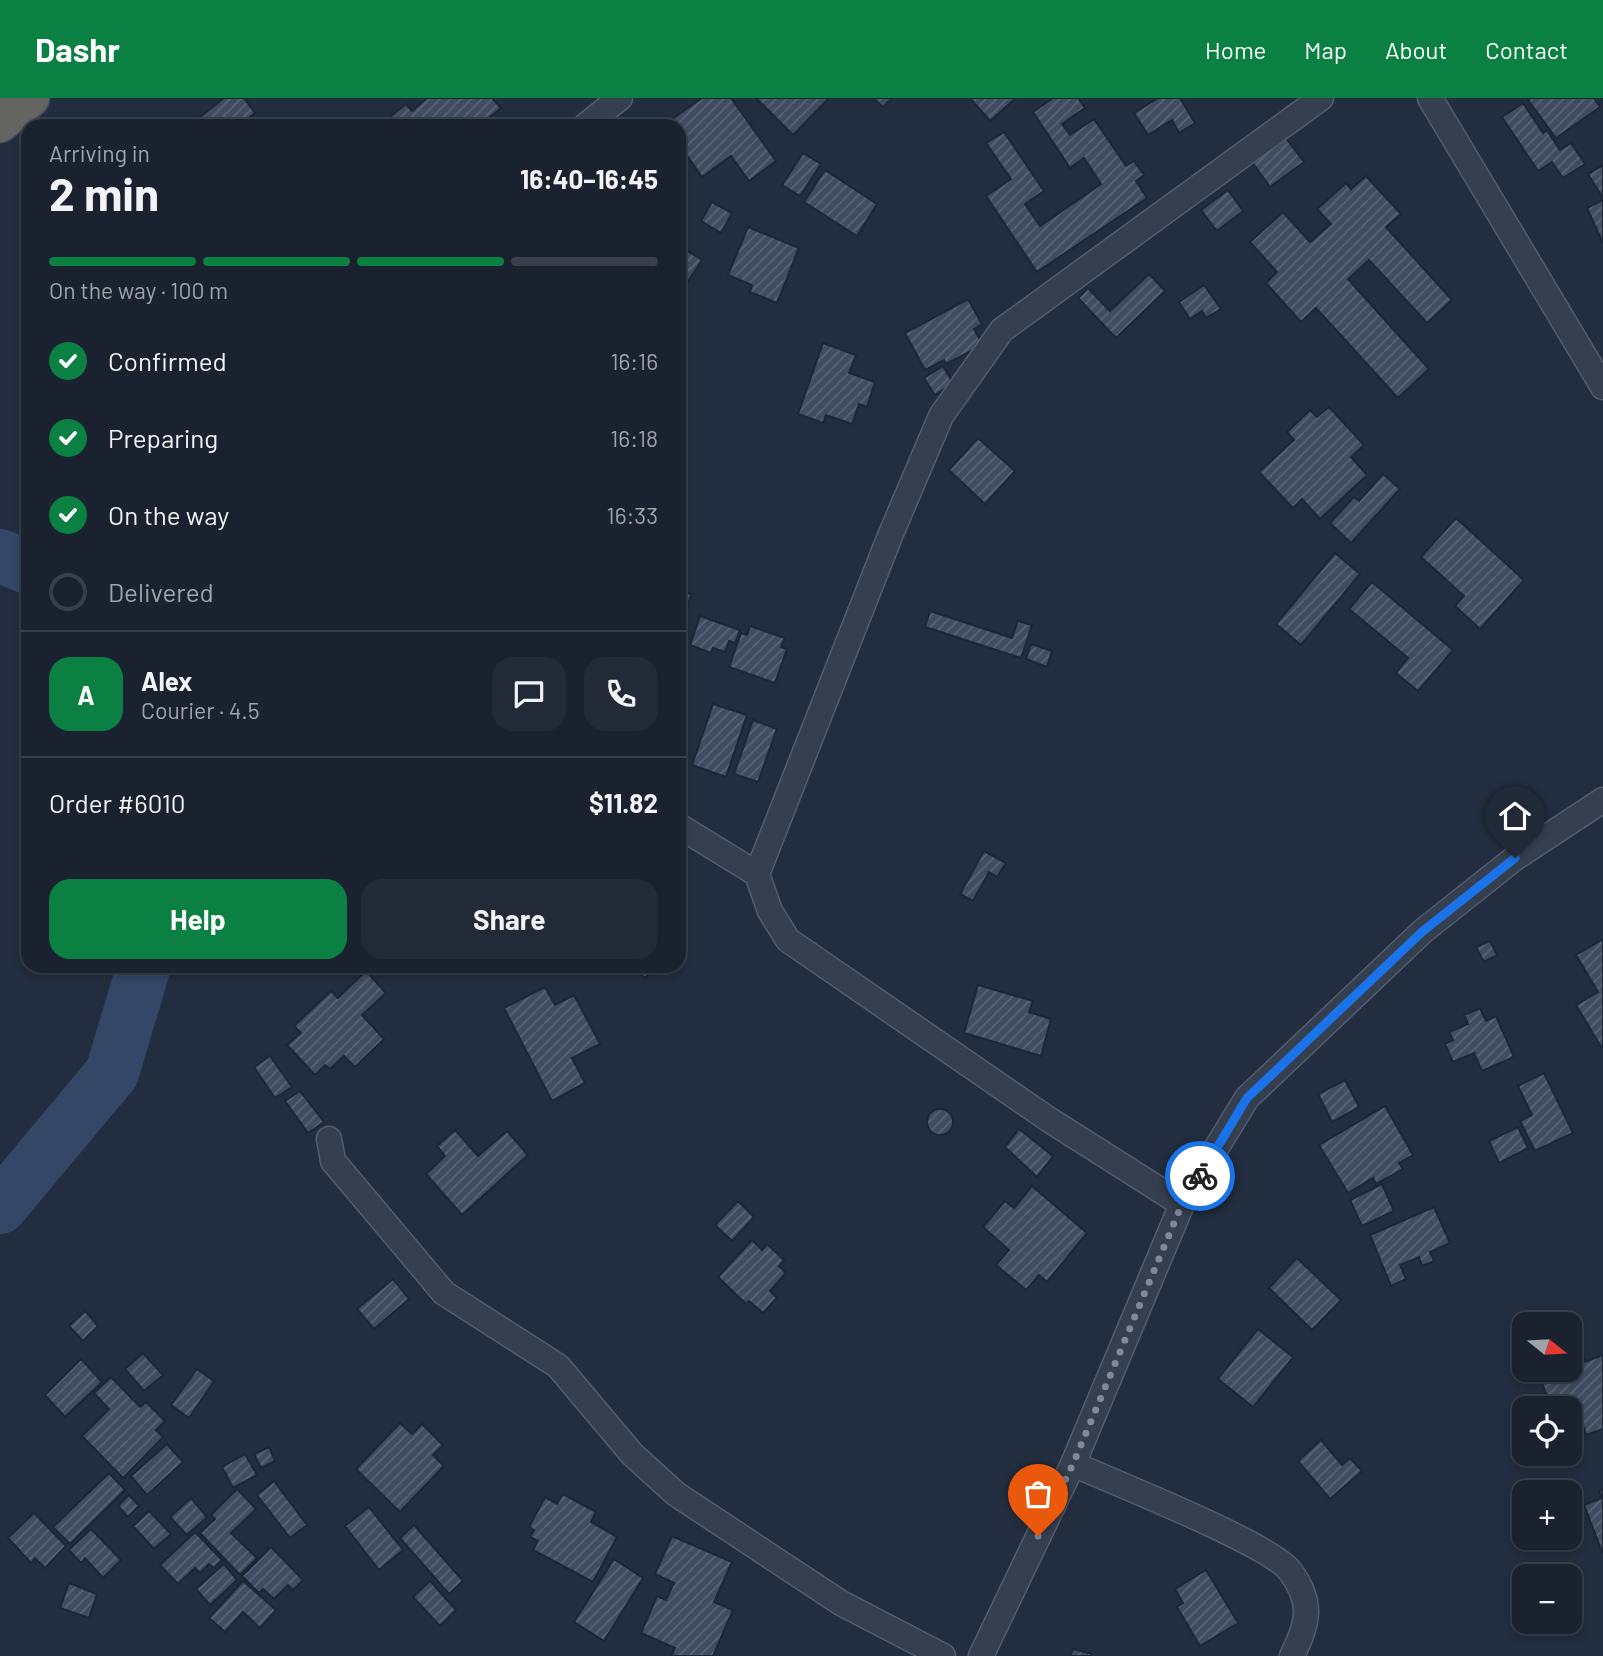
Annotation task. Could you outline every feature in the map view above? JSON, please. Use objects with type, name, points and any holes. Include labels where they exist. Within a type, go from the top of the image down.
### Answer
[{"type":"highway","points":[[0,123],[30,98]]},
{"type":"street","points":[[594,119],[620,98]]},
{"type":"street","points":[[757,874],[890,536],[941,416],[972,368],[1002,330],[1321,98]]},
{"type":"street","points":[[1430,98],[1603,387]]},
{"type":"street","points":[[981,1656],[1073,1464],[1182,1204],[1247,1098],[1352,995],[1423,931],[1495,874],[1603,800]]},
{"type":"street","points":[[686,830],[757,874],[770,911],[788,940],[1048,1119],[1182,1204]]},
{"type":"street","points":[[328,1139],[333,1161],[444,1293],[558,1366],[632,1454],[677,1494],[841,1603],[943,1656]]},
{"type":"street","points":[[1073,1464],[1260,1549],[1289,1569],[1303,1594],[1307,1626],[1292,1656]]},
{"type":"building","points":[[224,98],[244,98],[255,113],[248,119],[198,119]]},
{"type":"building","points":[[427,98],[492,98],[501,108],[488,119],[390,117],[406,104],[412,111]]},
{"type":"building","points":[[702,98],[731,98],[776,161],[749,181],[731,156],[702,177],[686,154],[686,119],[672,119]]},
{"type":"building","points":[[756,98],[829,98],[793,135]]},
{"type":"building","points":[[873,98],[892,98],[883,107]]},
{"type":"building","points":[[970,98],[1016,98],[990,121]]},
{"type":"building","points":[[1053,98],[1078,98],[1085,108],[1062,124],[1070,135],[1094,119],[1126,166],[1134,161],[1144,175],[1136,181],[1147,198],[1037,272],[986,196],[1011,179],[986,143],[1004,132],[1044,191],[1025,204],[1040,226],[1101,184],[1084,158],[1070,168],[1033,112]]},
{"type":"building","points":[[1158,98],[1180,98],[1195,123],[1179,133],[1172,120],[1148,135],[1134,113]]},
{"type":"building","points":[[1594,98],[1600,107],[1556,138],[1528,100]]},
{"type":"building","points":[[1523,103],[1543,133],[1547,130],[1560,150],[1571,143],[1585,164],[1563,178],[1552,162],[1538,171],[1502,117]]},
{"type":"building","points":[[1285,137],[1304,162],[1270,187],[1252,162]]},
{"type":"building","points":[[803,153],[821,164],[800,196],[782,185]]},
{"type":"building","points":[[1603,165],[1603,198],[1588,174]]},
{"type":"building","points":[[825,170],[877,204],[857,236],[804,202]]},
{"type":"building","points":[[1366,176],[1401,214],[1386,227],[1452,300],[1427,323],[1369,260],[1348,279],[1429,369],[1398,398],[1316,308],[1301,322],[1266,283],[1277,272],[1250,242],[1283,212],[1310,242],[1331,224],[1317,209],[1346,183],[1351,189]]},
{"type":"building","points":[[1228,190],[1243,211],[1217,231],[1201,210]]},
{"type":"building","points":[[1603,200],[1603,243],[1587,208]]},
{"type":"building","points":[[712,202],[732,213],[721,233],[701,221]]},
{"type":"building","points":[[748,227],[799,248],[777,303],[750,292],[752,285],[728,275]]},
{"type":"building","points":[[686,250],[702,260],[686,284]]},
{"type":"building","points":[[1149,274],[1165,291],[1116,338],[1078,298],[1088,288],[1110,311]]},
{"type":"building","points":[[1204,285],[1221,309],[1206,318],[1202,311],[1190,319],[1179,302]]},
{"type":"building","points":[[968,299],[982,324],[974,329],[983,345],[946,364],[944,360],[925,370],[905,333]]},
{"type":"building","points":[[823,343],[856,355],[849,373],[875,382],[867,407],[859,404],[852,424],[826,415],[823,423],[798,414]]},
{"type":"building","points":[[943,366],[953,383],[935,395],[924,378]]},
{"type":"building","points":[[1329,407],[1364,445],[1351,457],[1367,475],[1320,519],[1302,499],[1293,508],[1259,472],[1294,440],[1287,432],[1310,410],[1317,417]]},
{"type":"building","points":[[978,438],[1015,471],[985,504],[949,470]]},
{"type":"building","points":[[1383,474],[1400,489],[1351,543],[1330,523],[1354,497],[1359,501]]},
{"type":"building","points":[[1456,518],[1524,580],[1480,629],[1455,606],[1464,596],[1421,557]]},
{"type":"building","points":[[1335,553],[1360,574],[1301,645],[1276,624]]},
{"type":"building","points":[[1372,582],[1453,650],[1418,691],[1396,673],[1408,658],[1349,609]]},
{"type":"building","points":[[686,592],[691,594],[686,614]]},
{"type":"building","points":[[930,611],[1012,638],[1018,621],[1032,625],[1021,658],[925,627]]},
{"type":"building","points":[[700,616],[740,630],[735,643],[729,641],[725,652],[713,648],[711,653],[690,645]]},
{"type":"building","points":[[750,626],[785,638],[781,647],[787,649],[775,683],[729,667],[741,633],[747,635]]},
{"type":"building","points":[[1031,644],[1052,651],[1047,667],[1026,659]]},
{"type":"building","points":[[713,704],[747,715],[726,777],[692,765]]},
{"type":"building","points":[[753,720],[777,729],[758,782],[734,774]]},
{"type":"building","points":[[984,851],[1006,863],[997,877],[989,872],[973,901],[960,894]]},
{"type":"building","points":[[1603,939],[1601,1047],[1576,1005],[1598,992],[1576,955]]},
{"type":"building","points":[[1490,941],[1497,955],[1484,962],[1476,947]]},
{"type":"building","points":[[364,973],[368,973],[386,993],[362,1015],[384,1039],[355,1067],[344,1056],[330,1069],[325,1065],[315,1075],[287,1045],[301,1033],[294,1026],[331,991],[338,998]]},
{"type":"building","points":[[978,985],[1033,1001],[1029,1012],[1051,1019],[1041,1056],[964,1033]]},
{"type":"building","points":[[545,987],[555,1005],[574,995],[600,1044],[572,1058],[585,1083],[552,1101],[504,1008]]},
{"type":"building","points":[[1480,1008],[1486,1021],[1496,1016],[1514,1057],[1482,1071],[1474,1053],[1453,1062],[1445,1044],[1453,1040],[1449,1032],[1468,1024],[1464,1015]]},
{"type":"building","points":[[270,1056],[292,1087],[275,1098],[254,1067]]},
{"type":"building","points":[[1544,1073],[1573,1133],[1535,1151],[1520,1121],[1532,1115],[1518,1086]]},
{"type":"building","points":[[1345,1080],[1359,1107],[1332,1122],[1318,1094]]},
{"type":"building","points":[[300,1091],[324,1122],[308,1133],[285,1101]]},
{"type":"building","points":[[1385,1106],[1413,1155],[1399,1163],[1403,1169],[1376,1184],[1373,1178],[1348,1193],[1319,1145]]},
{"type":"building","points":[[940,1109],[949,1113],[953,1122],[949,1131],[940,1135],[931,1131],[927,1122],[931,1113]]},
{"type":"building","points":[[1518,1127],[1528,1148],[1499,1163],[1489,1141]]},
{"type":"building","points":[[1019,1129],[1053,1156],[1037,1177],[1005,1147]]},
{"type":"building","points":[[455,1130],[478,1156],[507,1131],[528,1155],[462,1215],[426,1174],[445,1156],[437,1146]]},
{"type":"building","points":[[1382,1184],[1394,1211],[1362,1226],[1350,1200]]},
{"type":"building","points":[[1032,1186],[1087,1233],[1047,1282],[1039,1275],[1026,1290],[996,1265],[1009,1250],[983,1227],[1005,1201],[1014,1208]]},
{"type":"building","points":[[738,1201],[754,1217],[732,1241],[715,1225]]},
{"type":"building","points":[[1434,1207],[1450,1243],[1430,1252],[1434,1261],[1422,1266],[1419,1257],[1400,1265],[1406,1279],[1391,1286],[1370,1235]]},
{"type":"building","points":[[752,1240],[762,1250],[767,1244],[784,1260],[779,1266],[786,1273],[770,1291],[777,1298],[763,1313],[749,1301],[746,1304],[718,1277]]},
{"type":"building","points":[[1297,1258],[1341,1300],[1312,1330],[1269,1288]]},
{"type":"building","points":[[393,1279],[409,1299],[374,1329],[357,1309]]},
{"type":"building","points":[[85,1311],[98,1326],[83,1341],[69,1326]]},
{"type":"building","points":[[1258,1329],[1293,1357],[1253,1407],[1218,1379]]},
{"type":"building","points":[[143,1353],[163,1375],[144,1391],[125,1369]]},
{"type":"building","points":[[1582,1353],[1585,1362],[1603,1355],[1603,1429],[1586,1435],[1582,1425],[1582,1396],[1547,1396],[1542,1382],[1582,1382]]},
{"type":"building","points":[[81,1359],[102,1382],[65,1417],[45,1395]]},
{"type":"building","points":[[197,1369],[214,1381],[189,1418],[171,1405]]},
{"type":"building","points":[[111,1377],[140,1407],[146,1402],[165,1421],[156,1430],[163,1437],[123,1478],[82,1436],[109,1409],[94,1393]]},
{"type":"building","points":[[400,1423],[412,1434],[422,1424],[443,1445],[433,1455],[444,1466],[400,1512],[356,1469]]},
{"type":"building","points":[[1321,1440],[1342,1465],[1350,1458],[1362,1471],[1330,1499],[1298,1461]]},
{"type":"building","points":[[167,1444],[183,1462],[147,1495],[131,1476]]},
{"type":"building","points":[[269,1447],[275,1461],[261,1468],[254,1454]]},
{"type":"building","points":[[245,1454],[257,1475],[233,1488],[222,1467]]},
{"type":"building","points":[[109,1473],[125,1490],[70,1544],[53,1527]]},
{"type":"building","points":[[274,1481],[307,1525],[290,1538],[257,1495]]},
{"type":"building","points":[[237,1489],[256,1509],[231,1533],[257,1558],[240,1575],[200,1533],[215,1519],[211,1515]]},
{"type":"building","points":[[1603,1489],[1602,1552],[1584,1505],[1602,1498],[1599,1491]]},
{"type":"building","points":[[563,1494],[596,1512],[591,1522],[617,1537],[593,1582],[533,1550],[538,1541],[530,1537],[534,1530],[529,1527],[545,1497],[557,1504]]},
{"type":"building","points":[[129,1495],[139,1506],[128,1517],[118,1506]]},
{"type":"building","points":[[191,1498],[207,1517],[187,1535],[170,1517]]},
{"type":"building","points":[[369,1507],[403,1550],[379,1570],[345,1526]]},
{"type":"building","points":[[149,1511],[171,1534],[154,1549],[133,1526]]},
{"type":"building","points":[[34,1513],[66,1546],[45,1568],[35,1558],[31,1563],[8,1538]]},
{"type":"building","points":[[414,1525],[463,1581],[449,1594],[400,1538]]},
{"type":"building","points":[[91,1529],[121,1560],[103,1578],[85,1558],[81,1563],[69,1550]]},
{"type":"building","points":[[195,1532],[222,1560],[214,1568],[209,1564],[200,1573],[195,1568],[178,1584],[160,1565]]},
{"type":"building","points":[[672,1536],[732,1562],[714,1602],[733,1610],[713,1656],[671,1656],[675,1648],[641,1633],[657,1596],[666,1600],[674,1583],[655,1574]]},
{"type":"building","points":[[271,1547],[303,1580],[293,1590],[288,1585],[274,1599],[263,1589],[259,1593],[242,1576]]},
{"type":"building","points":[[614,1559],[643,1578],[604,1641],[574,1622]]},
{"type":"building","points":[[224,1564],[237,1580],[210,1605],[196,1589]]},
{"type":"building","points":[[1206,1570],[1238,1623],[1200,1646],[1177,1607],[1183,1603],[1175,1589]]},
{"type":"building","points":[[243,1581],[276,1610],[260,1628],[243,1612],[225,1632],[209,1618]]},
{"type":"building","points":[[430,1581],[456,1610],[440,1626],[413,1597]]},
{"type":"building","points":[[69,1583],[97,1594],[89,1618],[60,1608]]},
{"type":"building","points":[[1073,1649],[1092,1654],[1070,1656]]},
{"type":"waterway","points":[[0,556],[21,564]]},
{"type":"waterway","points":[[0,1207],[112,1073],[142,973]]},
{"type":"way so far","points":[[1038,1536],[1073,1464],[1182,1204],[1200,1176]]},
{"type":"route","points":[[1200,1176],[1247,1098],[1352,995],[1423,931],[1515,858]]}]
